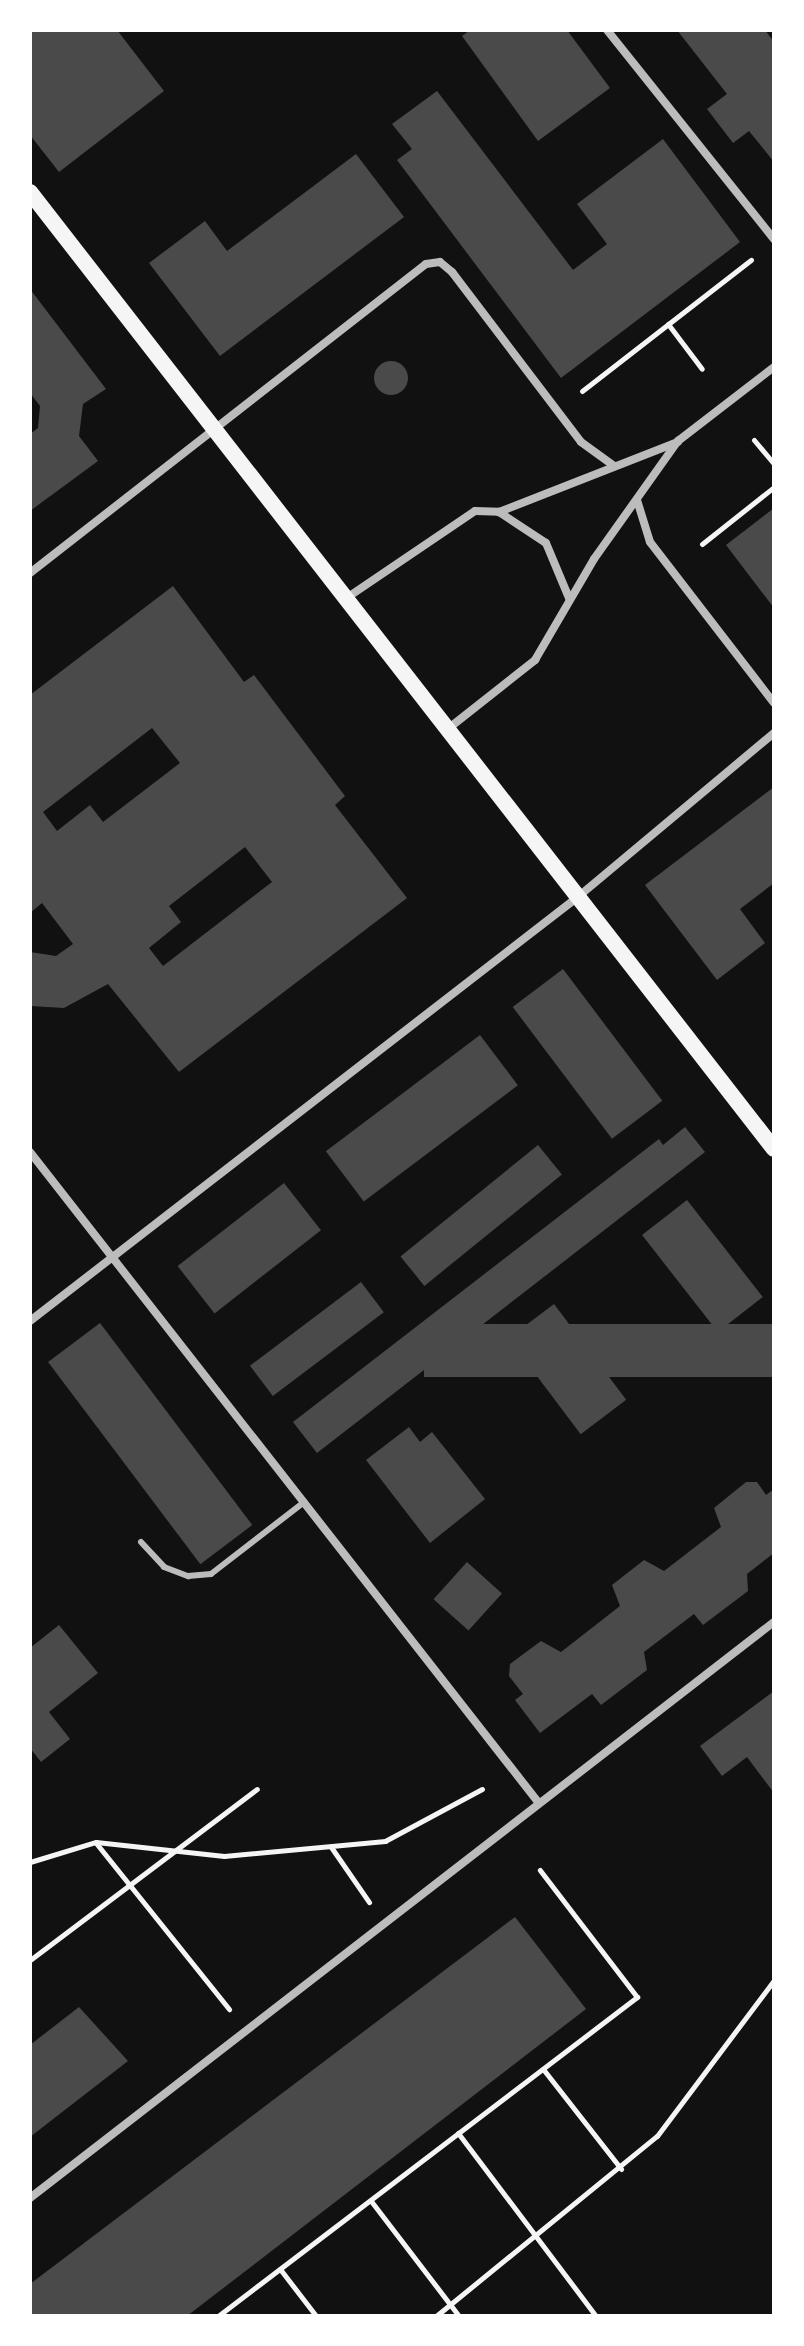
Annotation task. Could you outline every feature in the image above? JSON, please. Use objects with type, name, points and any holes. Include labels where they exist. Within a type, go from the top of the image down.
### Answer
[{"type":"main road","points":[[30,192],[348,597],[774,1149]]},
{"type":"street","points":[[607,30],[774,239]]},
{"type":"street","points":[[30,573],[217,429],[408,275],[440,262],[581,442],[614,466]]},
{"type":"street","points":[[348,597],[449,524],[475,511],[499,512],[678,441],[774,367]]},
{"type":"street","points":[[449,728],[535,660],[569,598],[678,441]]},
{"type":"street","points":[[636,500],[650,542],[774,703]]},
{"type":"street","points":[[499,512],[546,543],[569,598]]},
{"type":"street","points":[[30,1321],[579,896],[774,733]]},
{"type":"street","points":[[30,1152],[538,1802]]},
{"type":"street","points":[[30,2198],[774,1622]]},
{"type":"lane","points":[[141,1542],[164,1567],[188,1576],[211,1574],[304,1502]]},
{"type":"path","points":[[582,391],[751,260]]},
{"type":"path","points":[[668,324],[702,369]]},
{"type":"path","points":[[754,440],[774,464]]},
{"type":"path","points":[[702,544],[774,487]]},
{"type":"path","points":[[30,1960],[257,1789]]},
{"type":"path","points":[[30,1862],[96,1842],[168,1855],[385,1841],[482,1789]]},
{"type":"path","points":[[96,1842],[229,2009]]},
{"type":"path","points":[[330,1846],[369,1902]]},
{"type":"path","points":[[218,2316],[637,1997],[540,1870]]},
{"type":"path","points":[[436,2316],[538,2239],[621,2169],[705,2080],[774,1980]]},
{"type":"path","points":[[543,2069],[621,2169]]},
{"type":"path","points":[[458,2133],[596,2316]]},
{"type":"path","points":[[371,2201],[459,2316]]},
{"type":"path","points":[[280,2269],[316,2316]]},
{"type":"building","points":[[30,30],[117,30],[164,91],[59,172],[30,135]]},
{"type":"building","points":[[470,30],[567,30],[610,88],[538,141],[462,36]]},
{"type":"building","points":[[677,30],[765,30],[774,42],[774,162],[749,131],[733,143],[707,109],[727,94]]},
{"type":"building","points":[[437,91],[573,270],[607,244],[577,204],[663,139],[740,242],[561,378],[397,160],[412,149],[392,124]]},
{"type":"building","points":[[356,154],[404,217],[220,356],[149,263],[205,221],[227,251]]},
{"type":"building","points":[[30,289],[106,389],[83,404],[79,436],[98,461],[30,511],[30,434],[38,428],[40,406],[30,393]]},
{"type":"building","points":[[391,361],[403,366],[408,378],[403,390],[391,395],[379,390],[374,378],[379,366]]},
{"type":"building","points":[[774,508],[774,608],[726,545]]},
{"type":"building","points":[[173,586],[244,682],[254,675],[345,796],[335,805],[407,898],[179,1072],[108,984],[64,1008],[30,1006],[30,952],[56,956],[73,944],[42,903],[30,913],[30,695]],"holes":[[[152,728],[180,763],[103,822],[90,805],[57,831],[43,812]],[[245,847],[272,882],[163,966],[149,948],[181,922],[169,906]]]},
{"type":"building","points":[[774,787],[774,883],[740,909],[765,943],[717,980],[645,885]]},
{"type":"building","points":[[563,969],[662,1101],[612,1139],[513,1007]]},
{"type":"building","points":[[480,1035],[518,1085],[364,1201],[326,1151]]},
{"type":"building","points":[[685,1127],[705,1152],[317,1453],[293,1422],[659,1139],[663,1145]]},
{"type":"building","points":[[538,1145],[562,1175],[424,1286],[400,1256]]},
{"type":"building","points":[[284,1183],[321,1230],[215,1313],[178,1266]]},
{"type":"building","points":[[687,1200],[763,1297],[718,1332],[642,1235]]},
{"type":"building","points":[[361,1282],[384,1312],[273,1396],[250,1366]]},
{"type":"building","points":[[554,1304],[626,1400],[581,1434],[508,1338]]},
{"type":"building","points":[[100,1323],[252,1525],[200,1564],[48,1362]]},
{"type":"building","points":[[424,1324],[774,1324],[774,1377],[424,1377]]},
{"type":"building","points":[[409,1427],[420,1442],[432,1432],[485,1499],[430,1543],[366,1460]]},
{"type":"building","points":[[746,1482],[757,1482],[766,1495],[774,1489],[774,1553],[747,1574],[748,1591],[703,1625],[694,1614],[644,1652],[647,1670],[601,1705],[592,1694],[540,1733],[515,1700],[523,1694],[509,1676],[510,1664],[541,1641],[561,1652],[620,1606],[612,1585],[644,1560],[664,1571],[721,1527],[714,1508]]},
{"type":"building","points":[[467,1562],[502,1593],[468,1631],[434,1599]]},
{"type":"building","points":[[59,1625],[98,1673],[49,1712],[70,1739],[41,1762],[30,1748],[30,1648]]},
{"type":"building","points":[[774,1691],[774,1793],[747,1757],[722,1776],[700,1746]]},
{"type":"building","points":[[515,1917],[586,2009],[187,2316],[30,2316],[30,2284]]},
{"type":"building","points":[[79,2007],[128,2061],[30,2137],[30,2045]]}]
